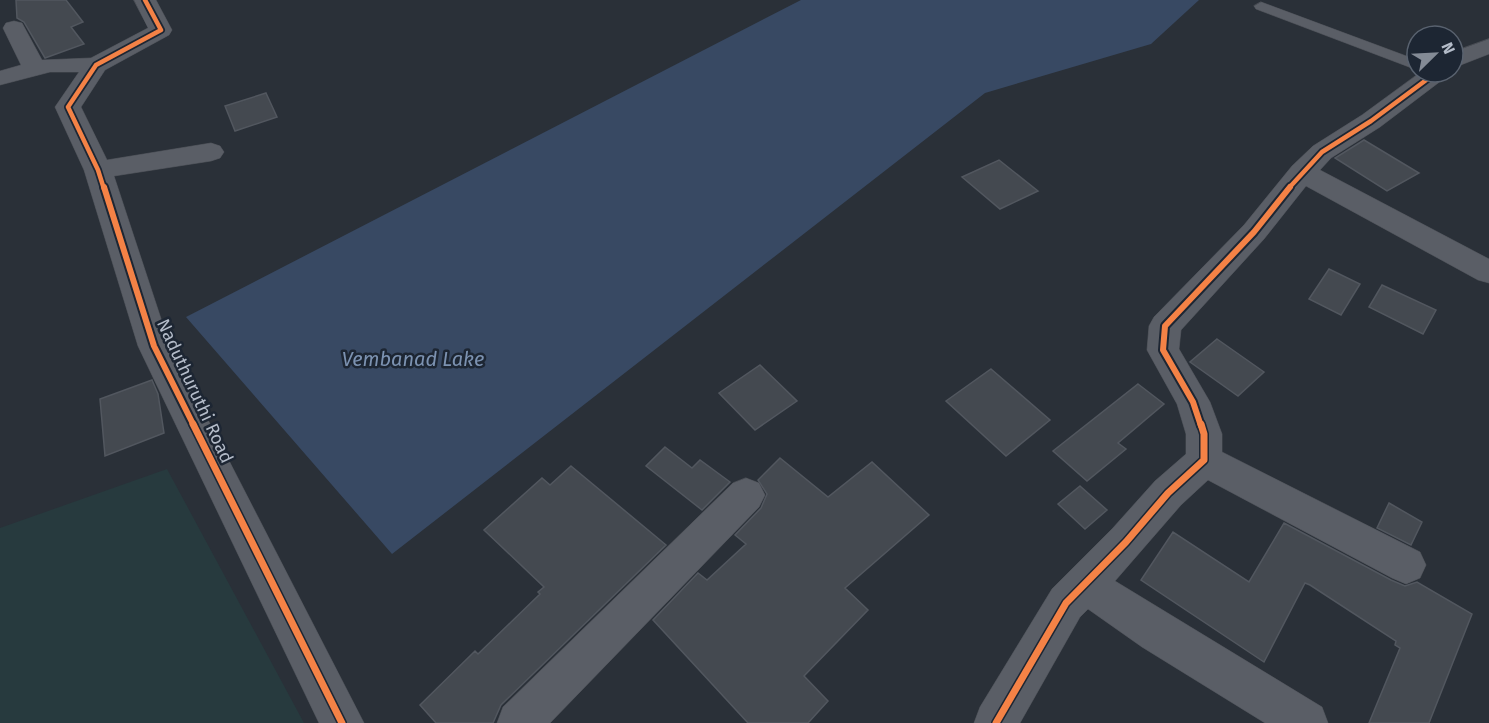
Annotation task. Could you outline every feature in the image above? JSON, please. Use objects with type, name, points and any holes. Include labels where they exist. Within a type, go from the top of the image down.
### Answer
[{"type":"street","name":"Naduthuruthi Road","points":[[145,0],[161,30],[96,65],[68,107],[98,170],[154,346],[342,723]]},
{"type":"street","points":[[14,27],[35,70]]},
{"type":"street","points":[[1465,56],[1489,46]]},
{"type":"street","points":[[0,78],[50,66],[96,65]]},
{"type":"street","points":[[996,723],[1066,603],[1168,493],[1204,460],[1204,434],[1193,402],[1162,350],[1165,326],[1254,232],[1302,172],[1322,152],[1371,121],[1420,84]]},
{"type":"street","points":[[98,170],[211,153]]},
{"type":"street","points":[[1302,172],[1489,272]]},
{"type":"street","points":[[1204,460],[1406,565]]},
{"type":"street","points":[[519,723],[746,495]]},
{"type":"street","points":[[1085,584],[1157,632],[1306,723]]},
{"type":"lane","points":[[1261,6],[1405,60]]},
{"type":"green space","points":[[167,469],[304,723],[0,723],[0,528]]},
{"type":"water","name":"Vembanad Lake","points":[[801,0],[1199,0],[1151,44],[985,93],[392,554],[186,317]]},
{"type":"building","points":[[16,0],[66,0],[83,22],[71,27],[84,44],[45,58],[24,22],[17,18]]},
{"type":"building","points":[[266,93],[277,117],[235,131],[225,106]]},
{"type":"building","points":[[1364,140],[1419,173],[1387,191],[1335,158]]},
{"type":"building","points":[[999,160],[1038,191],[1000,209],[962,177]]},
{"type":"building","points":[[1329,269],[1360,284],[1341,315],[1309,299]]},
{"type":"building","points":[[1382,285],[1436,310],[1423,334],[1369,307]]},
{"type":"building","points":[[1217,339],[1264,372],[1238,396],[1190,362]]},
{"type":"building","points":[[760,365],[797,401],[755,430],[719,393]]},
{"type":"building","points":[[991,369],[1050,420],[1006,456],[946,401]]},
{"type":"building","points":[[152,380],[158,394],[164,433],[105,456],[100,399]]},
{"type":"building","points":[[1138,384],[1164,404],[1118,443],[1126,449],[1087,481],[1053,451]]},
{"type":"building","points":[[665,447],[692,468],[700,460],[730,482],[702,510],[646,466]]},
{"type":"building","points":[[780,458],[828,497],[872,462],[929,515],[845,588],[868,610],[804,676],[828,701],[808,723],[748,723],[653,620],[698,573],[707,580],[746,544],[735,535],[761,508],[767,494],[758,480]]},
{"type":"building","points":[[571,466],[666,545],[501,705],[493,723],[436,723],[420,705],[475,651],[478,654],[540,594],[538,592],[544,587],[484,530],[542,478],[550,485]]},
{"type":"building","points":[[1080,486],[1107,510],[1085,529],[1058,504]]},
{"type":"building","points":[[1389,503],[1422,522],[1411,545],[1377,528]]},
{"type":"building","points":[[1284,523],[1391,580],[1405,586],[1417,582],[1472,614],[1429,723],[1369,723],[1400,648],[1395,645],[1396,641],[1310,585],[1305,583],[1264,662],[1141,580],[1173,532],[1249,582]]},
{"type":"cycle path","points":[[145,0],[161,30],[96,65],[68,107],[98,170],[154,346],[342,723]]},
{"type":"cycle path","points":[[996,723],[1066,603],[1126,542],[1168,493],[1204,460],[1204,434],[1193,402],[1163,350],[1165,326],[1254,232],[1302,172],[1322,152],[1371,121],[1421,84]]}]
